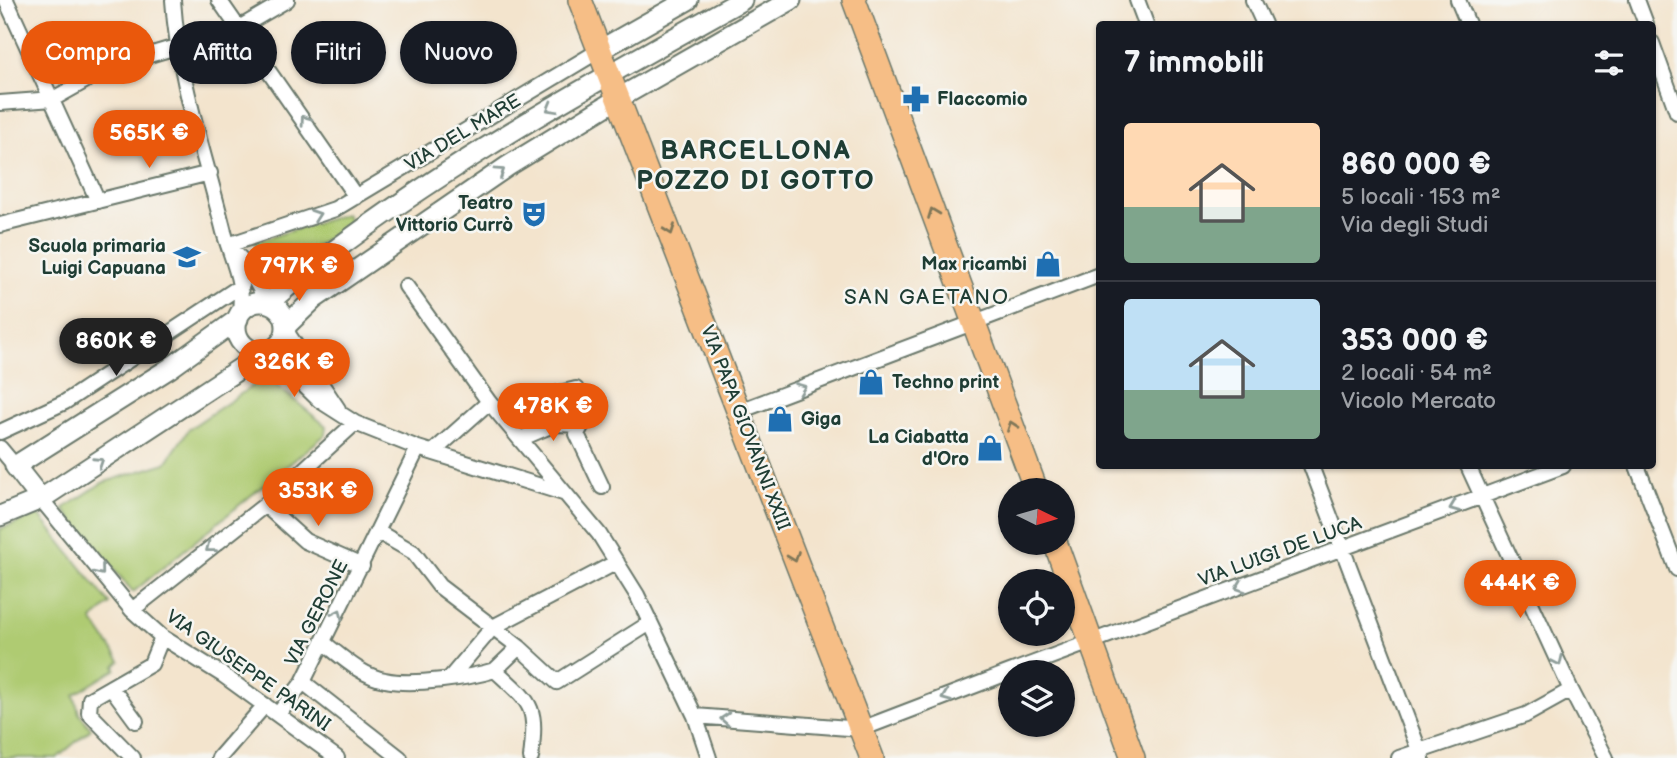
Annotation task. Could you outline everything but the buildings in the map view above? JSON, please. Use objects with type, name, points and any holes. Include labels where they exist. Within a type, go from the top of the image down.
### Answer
[{"type":"main road","name":"VIA PAPA GIOVANNI XXIII","points":[[580,0],[872,758]]},
{"type":"main road","points":[[854,0],[1032,478]]},
{"type":"main road","points":[[1060,555],[1133,758]]},
{"type":"street","points":[[6,0],[97,201]]},
{"type":"street","points":[[173,0],[174,21]]},
{"type":"street","points":[[219,0],[234,21]]},
{"type":"street","points":[[251,21],[287,0]]},
{"type":"street","name":"VIA DEL MARE","points":[[228,245],[335,209],[688,0]]},
{"type":"street","points":[[15,466],[170,368],[239,317],[253,303],[268,303],[369,226],[496,139],[742,0]]},
{"type":"street","points":[[0,516],[41,499],[279,345],[286,329],[305,306],[508,166],[619,98],[791,0]]},
{"type":"street","points":[[1137,0],[1145,21]]},
{"type":"street","points":[[1253,0],[1263,21]]},
{"type":"street","points":[[1458,0],[1467,21]]},
{"type":"street","points":[[1637,0],[1645,21]]},
{"type":"street","points":[[0,103],[53,99],[85,81],[94,54],[139,58],[169,49]]},
{"type":"street","points":[[1656,54],[1677,112]]},
{"type":"street","points":[[277,83],[356,197]]},
{"type":"street","points":[[186,84],[228,245],[242,285],[237,331],[242,343],[251,350],[265,352],[319,400],[349,419],[418,448],[564,493]]},
{"type":"street","points":[[0,225],[210,173]]},
{"type":"street","points":[[228,245],[246,264],[268,303],[281,312],[286,329],[349,419]]},
{"type":"street","points":[[737,412],[1096,276]]},
{"type":"street","points":[[0,432],[65,402],[242,285]]},
{"type":"street","points":[[406,286],[492,406],[599,534],[617,562],[695,716],[709,758]]},
{"type":"street","points":[[433,452],[492,406],[576,388],[587,415],[577,434],[602,487]]},
{"type":"street","points":[[132,610],[265,505],[349,419]]},
{"type":"street","points":[[520,439],[555,424],[582,425]]},
{"type":"street","points":[[0,448],[41,499]]},
{"type":"street","name":"VIA GERONE","points":[[278,714],[303,682],[324,643],[418,448]]},
{"type":"street","points":[[1312,469],[1421,754]]},
{"type":"street","points":[[1470,469],[1571,690],[1606,758]]},
{"type":"street","name":"VIA LUIGI DE LUCA","points":[[1042,660],[1555,469]]},
{"type":"street","points":[[1638,469],[1677,569]]},
{"type":"street","name":"VIA GIUSEPPE PARINI","points":[[41,499],[132,610],[162,637],[265,705],[337,758]]},
{"type":"street","points":[[265,505],[305,541],[362,566]]},
{"type":"street","points":[[378,532],[413,552],[439,586],[519,647],[558,682],[650,623]]},
{"type":"street","points":[[449,679],[493,627],[617,562]]},
{"type":"street","points":[[133,758],[89,713],[90,699],[151,664],[162,637]]},
{"type":"street","points":[[324,643],[360,670],[386,680],[449,679],[495,670],[519,647]]},
{"type":"street","points":[[495,670],[528,701],[531,708],[534,729],[531,758]]},
{"type":"street","name":"VIA LUIGI DE LUCA","points":[[695,716],[861,729],[998,677]]},
{"type":"street","name":"VIA GERONE","points":[[303,682],[400,758]]},
{"type":"street","points":[[111,687],[135,721]]},
{"type":"street","points":[[1399,758],[1421,754],[1526,715],[1571,690]]},
{"type":"street","points":[[219,758],[265,705]]},
{"type":"green space","points":[[346,214],[351,222],[266,281],[255,242]]},
{"type":"green space","points":[[266,377],[326,426],[325,435],[133,592],[63,509],[102,483],[166,463],[189,429]]},
{"type":"green space","points":[[39,515],[110,604],[92,620],[120,661],[115,666],[116,669],[74,695],[79,713],[91,729],[57,758],[0,758],[0,529]]},
{"type":"place","name":"Flaccomio","points":[[916,99]]},
{"type":"place","name":"Teatro Vittorio Currò","points":[[534,214]]},
{"type":"place","name":"Scuola primaria Luigi Capuana","points":[[187,257]]},
{"type":"place","name":"Max ricambi","points":[[1048,264]]},
{"type":"place","name":"Techno print","points":[[871,382]]},
{"type":"place","name":"Giga","points":[[780,419]]},
{"type":"place","name":"La Ciabatta d'Oro","points":[[990,448]]},
{"type":"district","name":"BARCELLONA POZZO DI GOTTO","points":[[756,166]]},
{"type":"district","name":"SAN GAETANO","points":[[927,297]]}]
